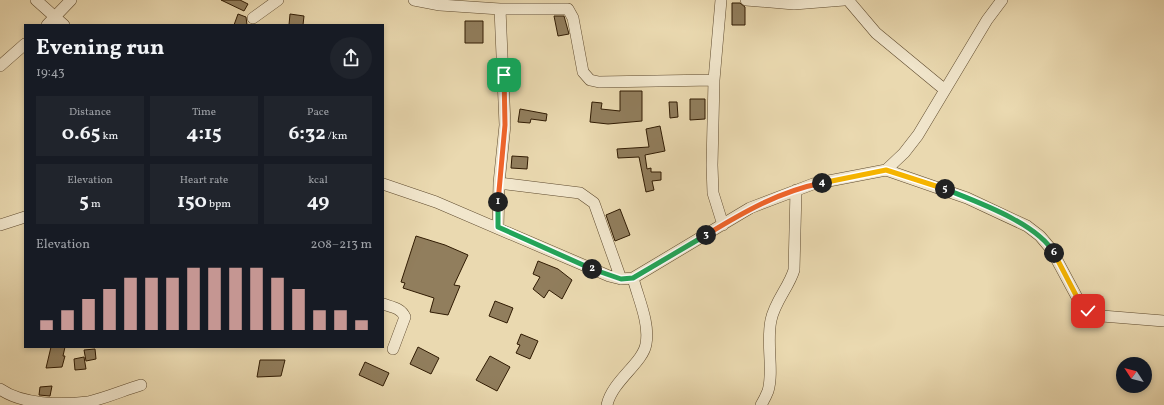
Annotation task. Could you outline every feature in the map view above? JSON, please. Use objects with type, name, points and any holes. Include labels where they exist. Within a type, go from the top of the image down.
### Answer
[{"type":"street","points":[[36,0],[63,24]]},
{"type":"street","points":[[48,24],[71,0]]},
{"type":"street","points":[[253,18],[278,0]]},
{"type":"street","points":[[414,0],[440,5],[500,9],[568,9],[572,18],[583,72],[590,80],[599,82],[714,80]]},
{"type":"street","points":[[721,0],[714,80],[713,193],[723,225]]},
{"type":"street","points":[[746,0],[794,4],[844,0]]},
{"type":"street","points":[[848,0],[876,33],[945,90]]},
{"type":"street","points":[[886,170],[904,153],[918,135],[987,20],[1002,0]]},
{"type":"street","points":[[498,227],[499,183],[505,125],[500,9]]},
{"type":"street","points":[[0,66],[24,45]]},
{"type":"street","points":[[384,184],[436,202],[498,227],[609,276],[621,279],[633,278],[750,208],[813,184],[886,170],[967,198],[1026,226],[1040,236],[1051,249],[1079,301],[1088,311],[1102,316],[1164,320]]},
{"type":"street","points":[[499,183],[580,193],[589,198],[594,203],[621,279]]},
{"type":"street","points":[[762,405],[768,390],[768,336],[772,318],[780,296],[792,277],[794,270],[796,190]]},
{"type":"street","points":[[0,225],[24,218]]},
{"type":"street","points":[[607,405],[608,399],[619,380],[638,359],[646,344],[646,326],[633,278]]},
{"type":"street","points":[[384,304],[397,308],[403,312],[405,317],[393,349]]},
{"type":"street","points":[[0,389],[30,401],[61,404],[87,402],[142,385]]},
{"type":"building","points":[[221,0],[240,0],[248,4],[244,11]]},
{"type":"building","points":[[732,3],[740,3],[745,7],[745,25],[732,25]]},
{"type":"building","points":[[238,14],[246,17],[247,24],[234,24]]},
{"type":"building","points":[[290,14],[304,16],[303,24],[289,24]]},
{"type":"building","points":[[554,16],[564,16],[569,34],[558,36]]},
{"type":"building","points":[[465,21],[483,21],[483,43],[465,43]]},
{"type":"building","points":[[620,91],[642,91],[642,121],[608,124],[590,122],[592,102],[602,103],[601,109],[620,111]]},
{"type":"building","points":[[690,99],[705,99],[705,119],[690,120]]},
{"type":"building","points":[[669,102],[677,102],[678,117],[670,118]]},
{"type":"building","points":[[520,109],[547,114],[546,121],[531,119],[530,123],[518,122]]},
{"type":"building","points":[[660,126],[665,151],[645,155],[647,169],[651,168],[651,172],[661,172],[661,180],[652,181],[654,190],[646,192],[639,157],[618,158],[617,149],[649,147],[646,129]]},
{"type":"building","points":[[512,156],[528,157],[527,169],[511,168]]},
{"type":"building","points":[[620,209],[630,235],[615,241],[606,215]]},
{"type":"building","points":[[416,236],[445,245],[468,255],[454,285],[460,286],[448,315],[430,312],[434,298],[403,288],[405,283],[401,282]]},
{"type":"building","points":[[538,261],[558,269],[572,280],[562,299],[549,290],[544,298],[533,289],[540,277],[533,274]]},
{"type":"building","points":[[495,301],[513,308],[507,323],[489,316]]},
{"type":"building","points":[[521,334],[538,341],[530,359],[516,353],[520,345],[517,344]]},
{"type":"building","points":[[418,347],[439,358],[431,374],[410,364]]},
{"type":"building","points":[[51,348],[65,348],[63,356],[65,356],[62,367],[46,368]]},
{"type":"building","points":[[95,349],[96,359],[86,361],[84,350]]},
{"type":"building","points":[[490,356],[510,367],[497,391],[476,380]]},
{"type":"building","points":[[84,357],[86,369],[75,370],[74,359]]},
{"type":"building","points":[[260,360],[285,360],[281,376],[257,377]]},
{"type":"building","points":[[365,362],[389,373],[383,386],[359,375]]},
{"type":"building","points":[[52,386],[50,396],[39,395],[40,387]]},
{"type":"route","points":[[504,75],[505,125],[499,183],[498,227],[609,276],[621,279],[633,278],[750,208],[796,190],[813,184],[886,170],[936,186],[967,198],[1026,226],[1040,236],[1051,249],[1079,301],[1088,311]]}]
